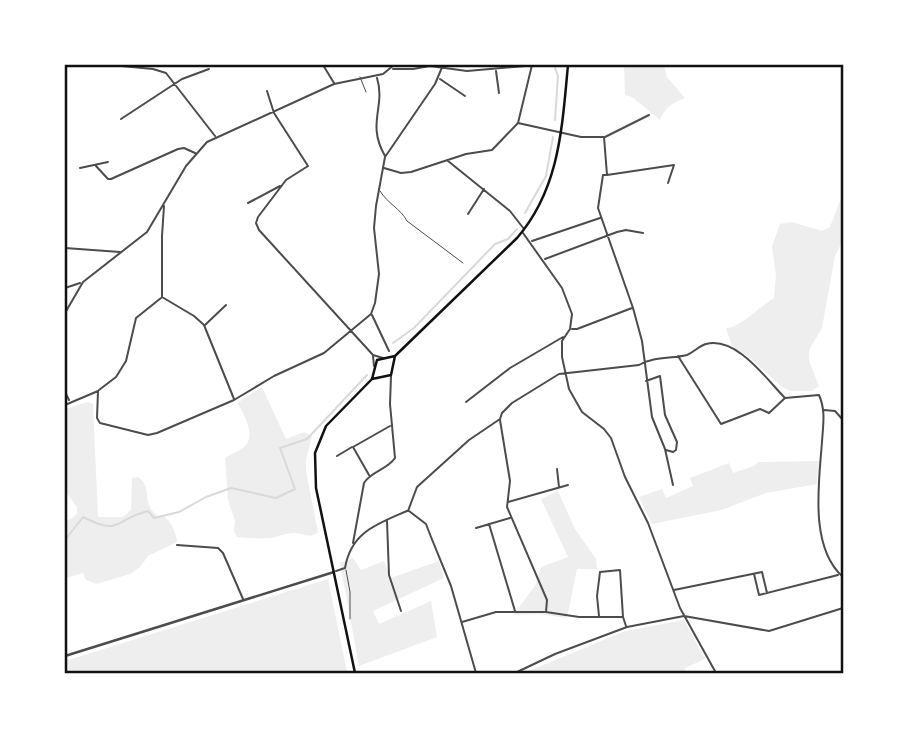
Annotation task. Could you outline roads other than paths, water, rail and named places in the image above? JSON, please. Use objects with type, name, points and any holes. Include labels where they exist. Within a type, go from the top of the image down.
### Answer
[{"type":"main road","points":[[372,379],[391,375],[395,356],[524,231],[544,199],[553,176],[562,132],[568,65]]},
{"type":"main road","points":[[355,673],[316,488],[315,453],[326,426],[372,379],[377,360],[395,356]]},
{"type":"main road","points":[[384,358],[393,363]]},
{"type":"main road","points":[[375,372],[379,376]]},
{"type":"street","points":[[111,65],[153,69],[166,74],[215,136]]},
{"type":"street","points":[[153,69],[154,65]]},
{"type":"street","points":[[323,65],[334,84]]},
{"type":"street","points":[[391,69],[394,65]]},
{"type":"street","points":[[98,391],[97,418],[100,423],[148,435],[157,433],[234,400],[274,376],[324,353],[371,314],[379,274],[374,228],[385,157],[439,78],[443,65]]},
{"type":"street","points":[[383,168],[401,173],[411,172],[466,154],[492,150],[518,123],[532,65]]},
{"type":"street","points":[[65,288],[83,282],[147,232],[186,166],[215,136],[274,113],[334,84],[360,77],[377,76],[391,69],[430,66],[443,69],[496,70],[537,65]]},
{"type":"street","points":[[121,120],[174,85],[209,69]]},
{"type":"street","points":[[496,70],[499,93]]},
{"type":"street","points":[[377,76],[380,89],[376,136],[385,157]]},
{"type":"street","points":[[439,78],[465,96]]},
{"type":"street","points":[[248,204],[309,166],[274,113],[268,91]]},
{"type":"street","points":[[518,123],[581,137],[604,137],[649,115]]},
{"type":"street","points":[[604,137],[607,175]]},
{"type":"street","points":[[96,166],[111,180],[178,149],[184,148],[196,153]]},
{"type":"street","points":[[447,160],[510,211],[544,259],[569,304],[573,321],[563,337],[510,368],[466,402]]},
{"type":"street","points":[[80,169],[108,162]]},
{"type":"street","points":[[668,183],[674,165],[603,175],[597,200],[634,308],[642,341],[652,417],[665,449],[673,485]]},
{"type":"street","points":[[282,185],[258,217],[256,223],[259,230],[373,355],[384,358]]},
{"type":"street","points":[[468,214],[484,188]]},
{"type":"street","points":[[163,297],[164,204]]},
{"type":"street","points":[[530,242],[601,218]]},
{"type":"street","points":[[544,259],[626,230],[643,233]]},
{"type":"street","points":[[65,248],[121,252]]},
{"type":"street","points":[[65,313],[83,282]]},
{"type":"street","points":[[163,297],[194,316],[204,326],[234,400]]},
{"type":"street","points":[[65,405],[98,391],[116,377],[126,361],[136,318],[163,297]]},
{"type":"street","points":[[204,326],[226,305]]},
{"type":"street","points":[[570,329],[577,329],[634,308]]},
{"type":"street","points":[[371,314],[389,351]]},
{"type":"street","points":[[563,337],[562,357],[575,402],[582,412],[611,438],[684,617],[716,673]]},
{"type":"street","points":[[546,612],[547,600],[507,502],[510,481],[500,419],[512,403],[559,374],[631,366],[688,355],[708,344],[719,343],[752,363],[785,398]]},
{"type":"street","points":[[373,355],[374,366]]},
{"type":"street","points":[[678,355],[721,424],[760,409],[769,413],[785,398],[819,395],[824,410],[819,517],[825,545],[843,577]]},
{"type":"street","points":[[65,656],[345,568],[353,543],[362,490],[370,476],[392,463],[395,458],[391,375]]},
{"type":"street","points":[[646,380],[660,376],[666,415],[677,442],[673,452],[665,449]]},
{"type":"street","points":[[385,377],[391,383]]},
{"type":"street","points":[[65,392],[70,402]]},
{"type":"street","points":[[824,410],[835,411],[843,420]]},
{"type":"street","points":[[353,543],[375,526],[408,511],[417,487],[469,440],[500,419]]},
{"type":"street","points":[[337,456],[392,425]]},
{"type":"street","points":[[353,447],[370,476]]},
{"type":"street","points":[[557,469],[559,488]]},
{"type":"street","points":[[507,502],[568,485]]},
{"type":"street","points":[[408,511],[426,524],[452,586],[476,673]]},
{"type":"street","points":[[476,528],[511,517]]},
{"type":"street","points":[[387,520],[389,575],[401,611]]},
{"type":"street","points":[[489,524],[515,612]]},
{"type":"street","points":[[177,545],[218,548],[223,553],[244,600]]},
{"type":"street","points":[[600,617],[597,596],[600,572],[620,570],[623,617],[627,627]]},
{"type":"street","points":[[673,590],[762,572],[767,593]]},
{"type":"street","points":[[754,573],[759,594],[840,574]]},
{"type":"street","points":[[515,673],[555,654],[627,627],[684,617],[769,631],[843,608]]},
{"type":"street","points":[[462,622],[496,612],[623,617]]},
{"type":"lane","points":[[360,77],[366,92]]},
{"type":"lane","points":[[379,189],[407,221],[463,262]]},
{"type":"lane","points":[[345,568],[350,593],[350,618]]},
{"type":"waterway","points":[[554,65],[558,76],[555,120]]},
{"type":"waterway","points":[[525,213],[546,176],[553,137]]},
{"type":"waterway","points":[[393,343],[414,328],[495,244],[508,239],[517,229]]},
{"type":"waterway","points":[[65,540],[83,517],[112,526],[148,511],[154,518],[179,512],[206,497],[231,488],[276,498],[295,489],[280,448],[307,439],[367,375]]}]
